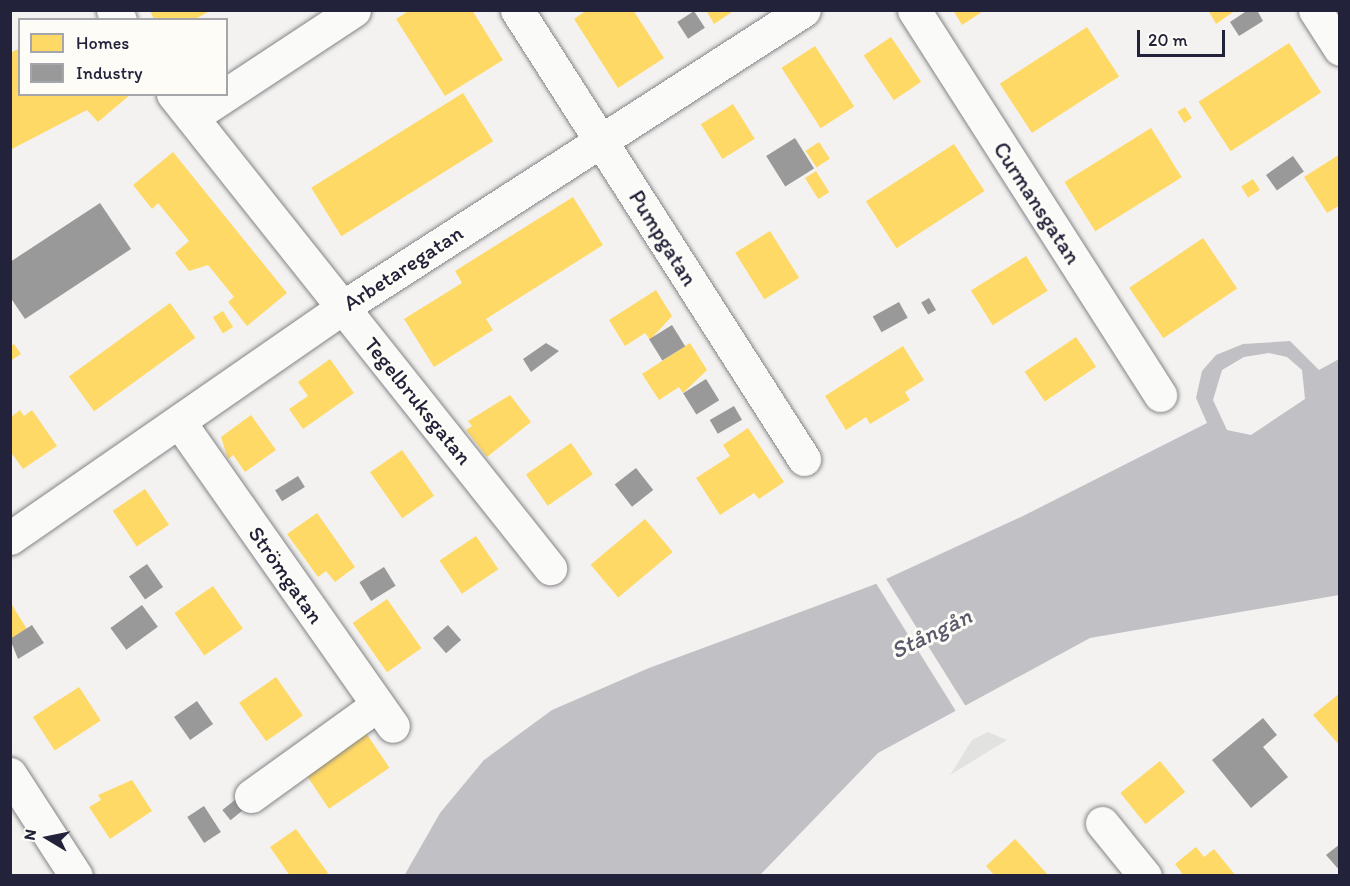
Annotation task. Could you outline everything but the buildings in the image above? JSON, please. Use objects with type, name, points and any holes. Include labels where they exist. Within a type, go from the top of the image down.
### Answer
[{"type":"street","points":[[228,81],[354,10]]},
{"type":"street","name":"Arbetaregatan","points":[[10,538],[180,423],[343,307],[804,10]]},
{"type":"street","name":"Curmansgatan","points":[[914,10],[1160,395]]},
{"type":"street","points":[[1315,10],[1340,49]]},
{"type":"street","name":"Pumpgatan","points":[[520,13],[804,459]]},
{"type":"street","points":[[183,106],[201,96]]},
{"type":"street","name":"Tegelbruksgatan","points":[[183,106],[550,568]]},
{"type":"street","name":"Strömgatan","points":[[180,423],[385,715],[252,796]]},
{"type":"street","points":[[10,774],[76,876]]},
{"type":"street","points":[[1102,823],[1145,876]]},
{"type":"shaded area","points":[[988,732],[1007,740],[950,775],[972,740]]},
{"type":"water","name":"Stångån","points":[[1290,341],[1319,370],[1339,359],[1339,595],[1090,638],[878,753],[760,875],[404,876],[440,813],[484,760],[552,710],[649,668],[873,585],[1023,516],[1207,423],[1196,398],[1202,371],[1216,355],[1243,344]],"holes":[[[1269,353],[1287,357],[1302,370],[1305,399],[1251,435],[1227,430],[1213,400],[1222,370],[1244,357]]]},
{"type":"pier","points":[[885,577],[967,708],[958,714],[876,583]]}]
